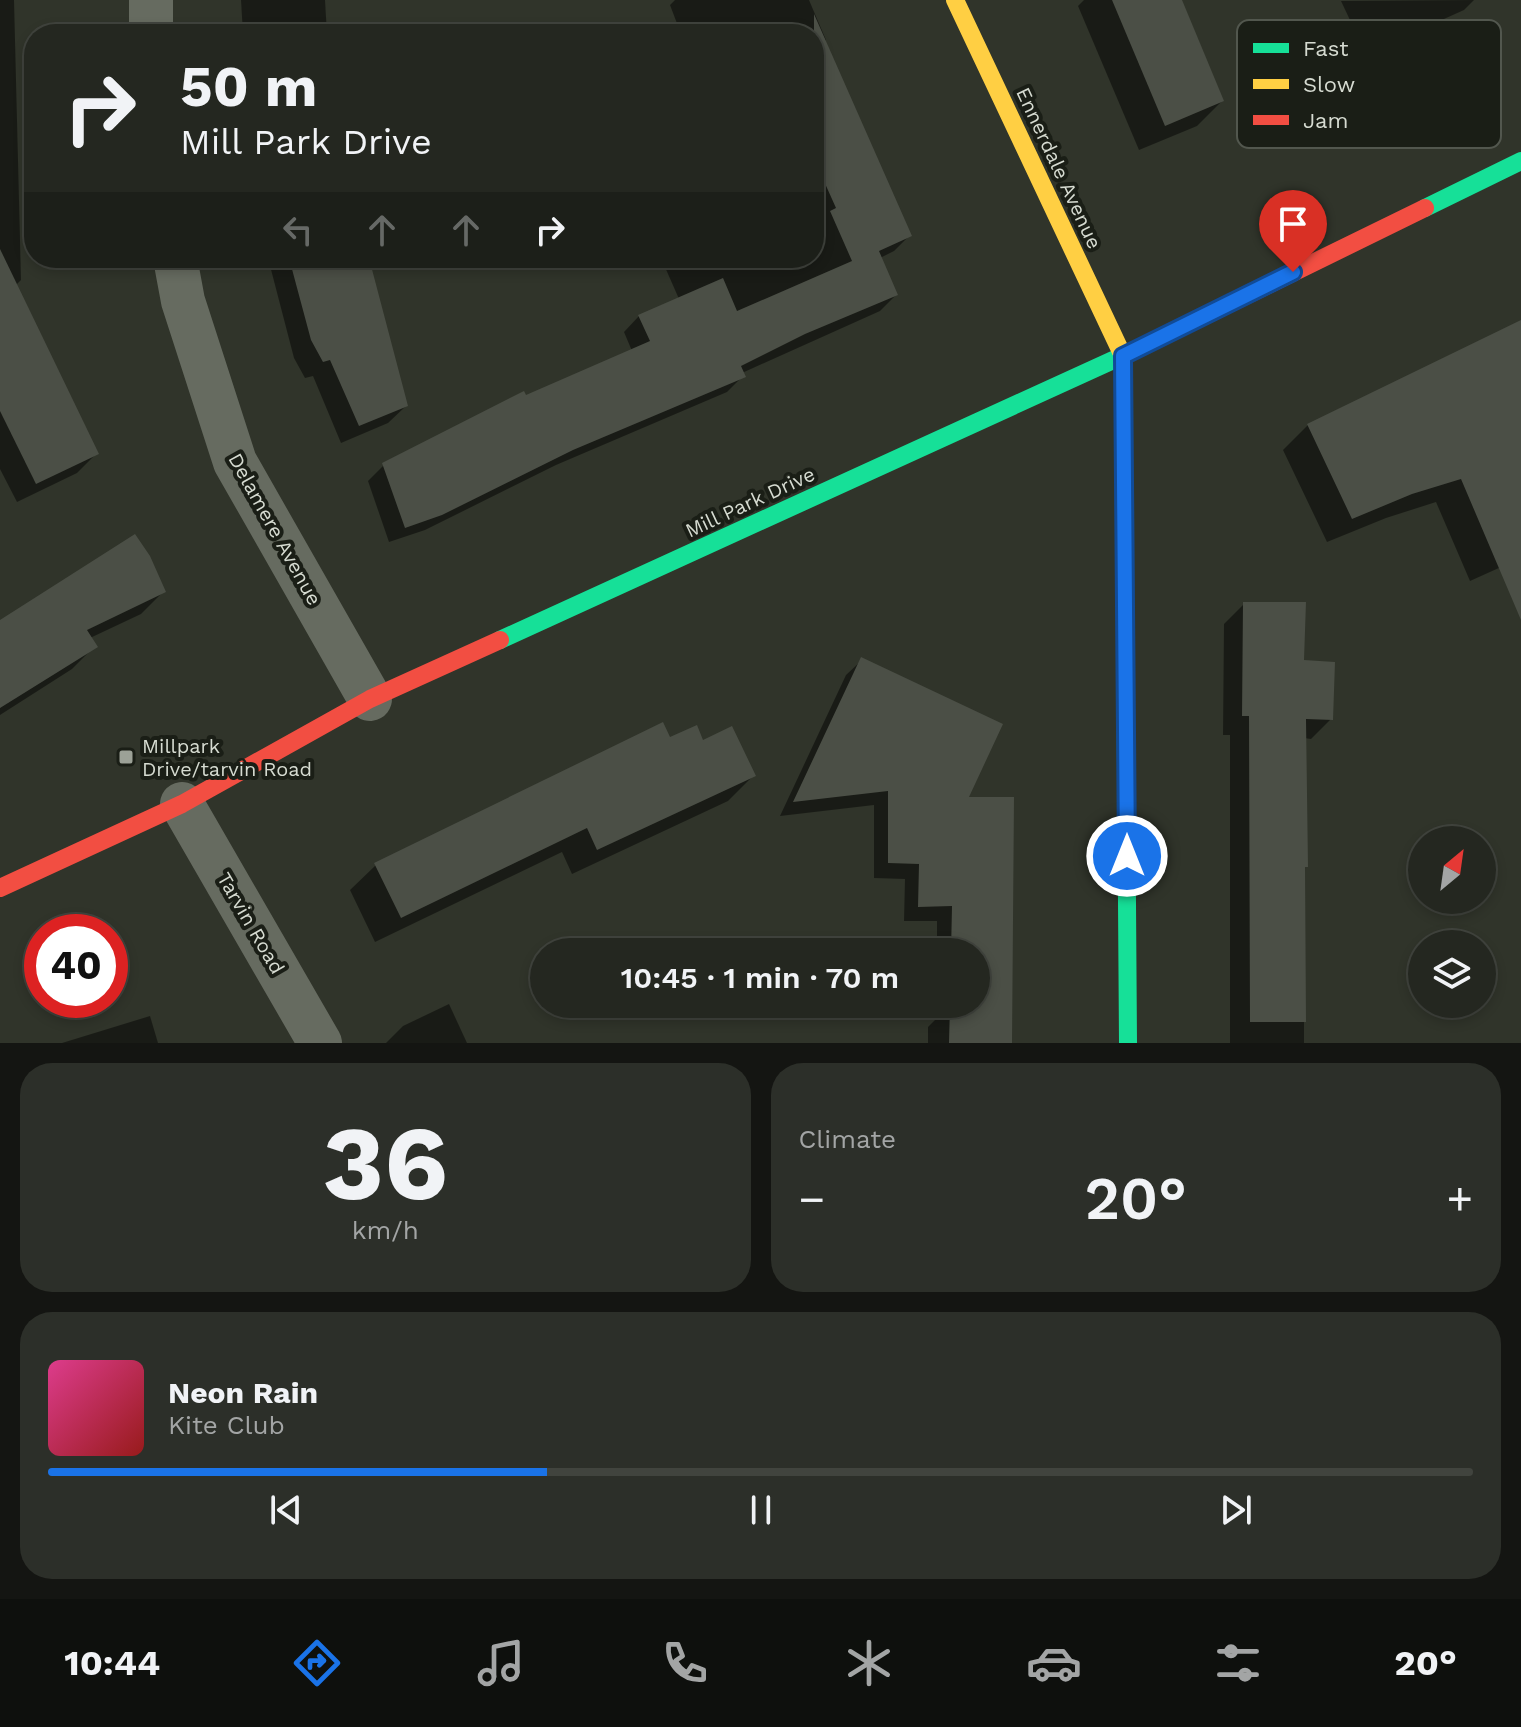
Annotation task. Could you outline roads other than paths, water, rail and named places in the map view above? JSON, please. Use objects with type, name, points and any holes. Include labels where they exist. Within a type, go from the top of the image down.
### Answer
[{"type":"street","points":[[151,0],[151,24]]},
{"type":"street","name":"Ennerdale Avenue","points":[[955,0],[1123,356]]},
{"type":"street","name":"Mill Park Drive","points":[[0,888],[182,804],[370,699],[1123,356],[1521,161]]},
{"type":"street","name":"Delamere Avenue","points":[[177,268],[183,301],[235,462],[370,699]]},
{"type":"street","points":[[1123,356],[1128,1043]]},
{"type":"street","name":"Tarvin Road","points":[[182,804],[320,1043]]},
{"type":"place","name":"Millpark Drive/tarvin Road","points":[[126,757]]}]
